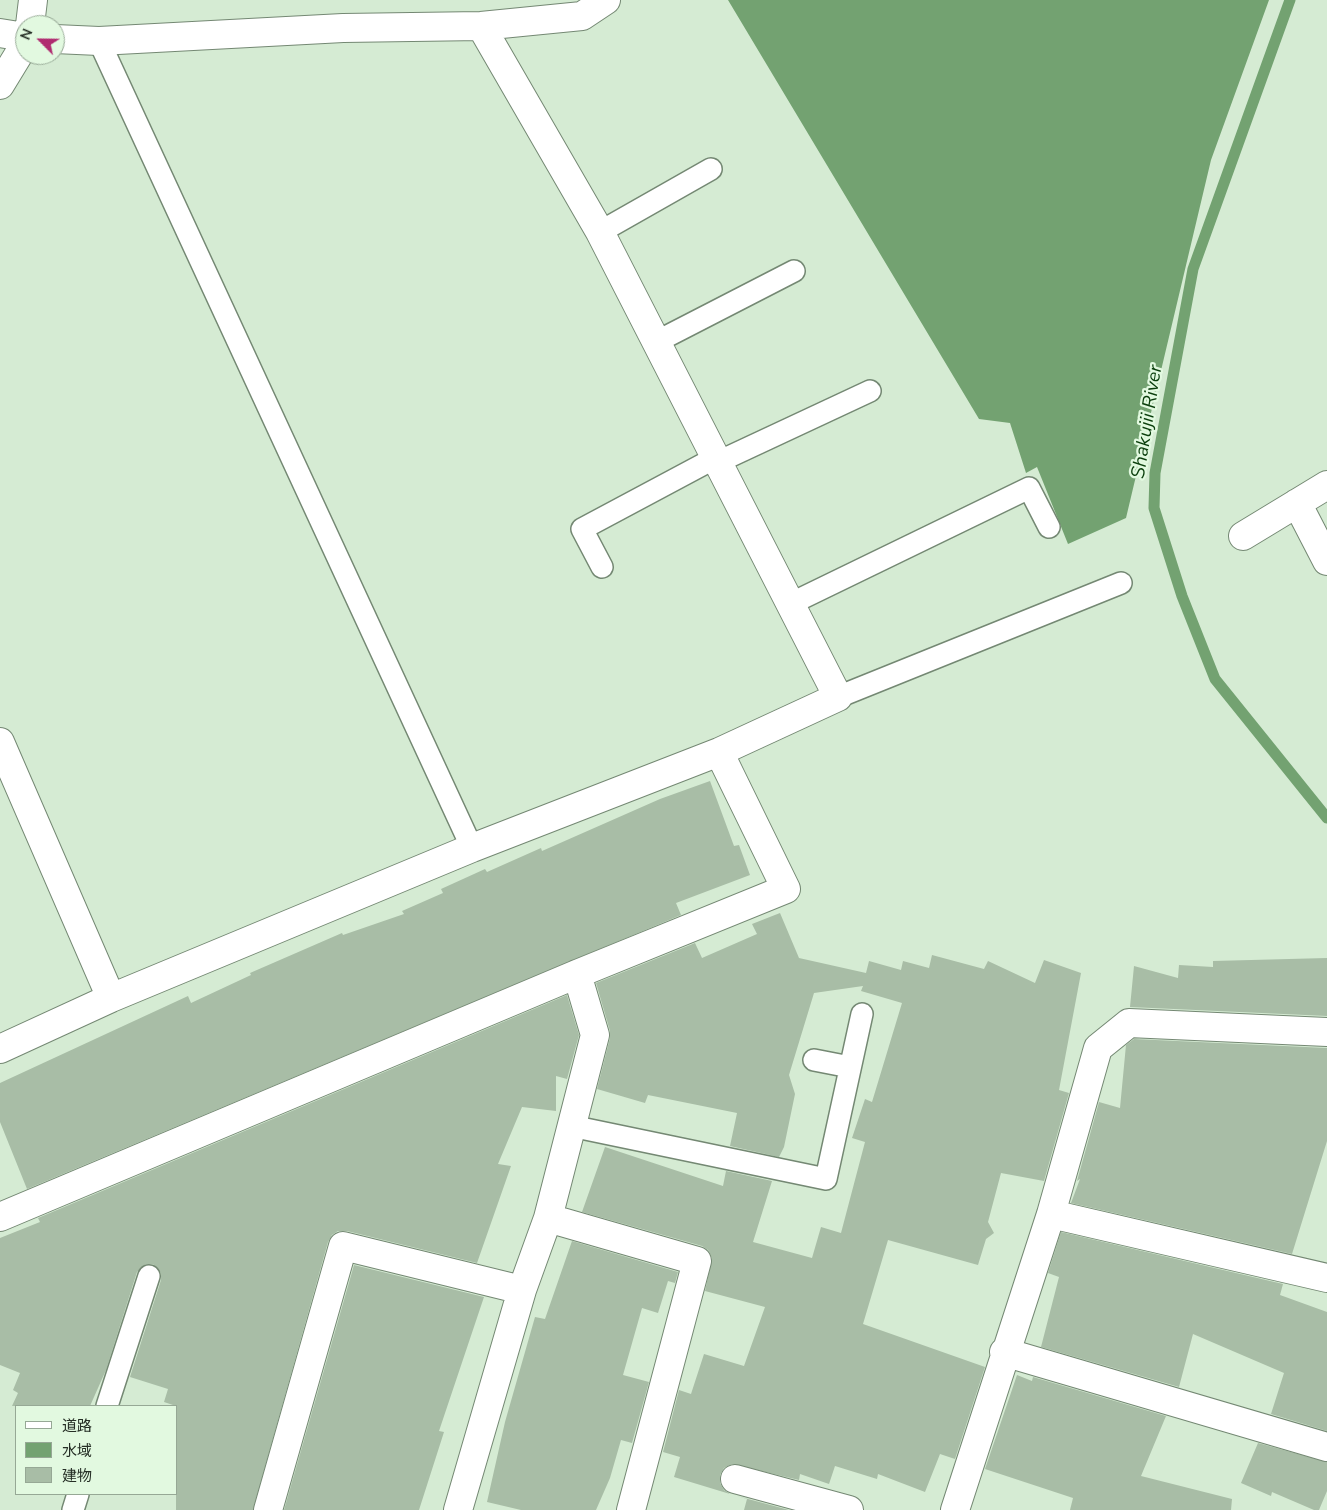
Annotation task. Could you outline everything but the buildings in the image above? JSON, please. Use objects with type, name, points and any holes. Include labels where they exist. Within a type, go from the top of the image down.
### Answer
[{"type":"street","points":[[31,15],[33,0]]},
{"type":"street","points":[[65,39],[99,40],[343,28],[481,26],[582,16],[606,0]]},
{"type":"street","points":[[0,1049],[111,998],[472,848],[719,752],[838,697],[600,232],[481,26]]},
{"type":"street","points":[[0,33],[15,35]]},
{"type":"street","points":[[0,85],[15,60]]},
{"type":"street","points":[[1243,536],[1327,485]]},
{"type":"street","points":[[1297,503],[1327,560]]},
{"type":"street","points":[[0,742],[111,998]]},
{"type":"street","points":[[0,1217],[577,974],[786,889],[719,752]]},
{"type":"street","points":[[458,1510],[522,1290],[548,1218],[595,1036],[577,974]]},
{"type":"street","points":[[955,1510],[1004,1352],[1051,1214],[1098,1048],[1129,1023],[1327,1032]]},
{"type":"street","points":[[1051,1214],[1327,1278]]},
{"type":"street","points":[[548,1218],[697,1261],[631,1510]]},
{"type":"street","points":[[268,1510],[343,1246],[522,1290]]},
{"type":"street","points":[[1004,1352],[1327,1447]]},
{"type":"street","points":[[734,1479],[849,1510]]},
{"type":"lane","points":[[99,40],[472,848]]},
{"type":"lane","points":[[600,232],[711,169]]},
{"type":"lane","points":[[656,342],[794,271]]},
{"type":"lane","points":[[602,567],[582,529],[717,460],[870,390]]},
{"type":"lane","points":[[790,604],[1029,488],[1049,527]]},
{"type":"lane","points":[[838,697],[1121,583]]},
{"type":"lane","points":[[571,1126],[826,1179],[862,1014]]},
{"type":"lane","points":[[814,1060],[850,1067]]},
{"type":"lane","points":[[107,1405],[149,1276]]},
{"type":"lane","points":[[73,1510],[78,1495]]},
{"type":"water","points":[[728,0],[1269,0],[1211,160],[1126,518],[1068,544],[1037,467],[1026,473],[1010,423],[979,419]]},
{"type":"waterway","name":"Shakujii River","points":[[1290,0],[1193,269],[1155,473],[1154,508],[1182,596],[1215,679],[1327,818]]}]
